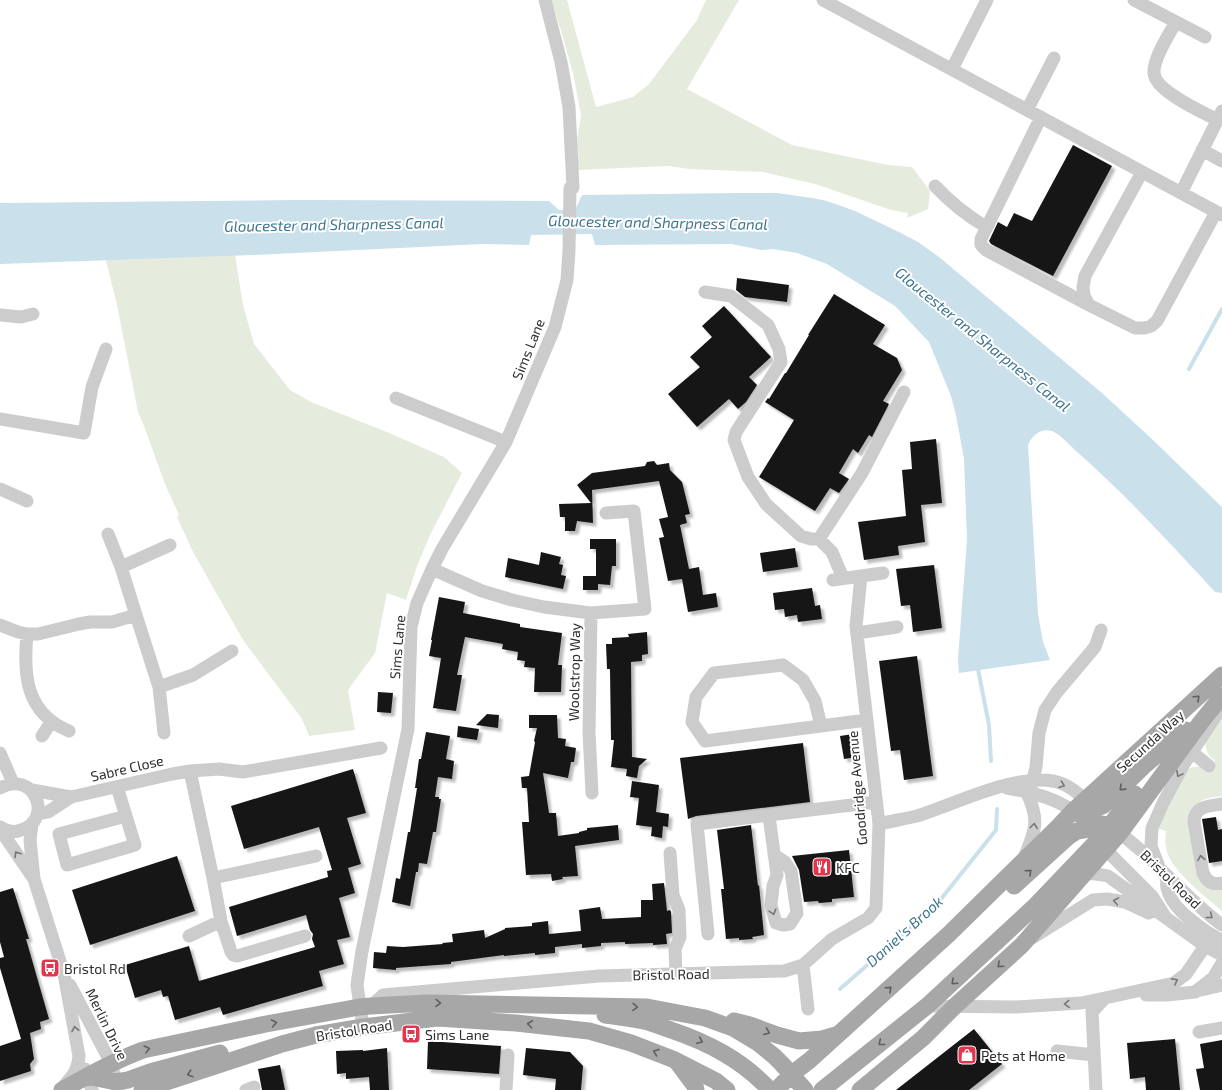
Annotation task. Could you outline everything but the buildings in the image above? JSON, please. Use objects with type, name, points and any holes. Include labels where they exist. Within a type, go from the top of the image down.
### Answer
[{"type":"main road","name":"Secunda Way","points":[[1083,807],[1222,675]]},
{"type":"main road","name":"Secunda Way","points":[[1114,829],[1222,696]]},
{"type":"main road","points":[[776,1090],[793,1082],[810,1060],[923,958],[1057,828],[1083,807],[1104,805],[1145,765],[1185,731],[1222,696]]},
{"type":"main road","points":[[822,1090],[927,1006],[1034,907],[1098,839],[1114,829],[1185,731]]},
{"type":"main road","points":[[877,1090],[923,1038],[955,1006],[1022,945],[1084,874],[1098,839],[1100,824],[1114,829]]},
{"type":"main road","points":[[923,958],[993,904],[1068,836],[1078,831],[1098,839]]},
{"type":"main road","name":"Bristol Road","points":[[62,1090],[89,1083],[111,1063],[143,1050],[266,1024],[365,1007],[427,1003],[647,1007],[705,1018],[733,1028],[758,1043],[782,1064],[793,1082],[805,1090]]},
{"type":"main road","points":[[554,1006],[648,1022],[690,1036],[720,1050],[740,1063],[750,1070],[770,1090]]},
{"type":"main road","points":[[661,1009],[702,1012],[750,1025],[791,1040],[799,1041],[822,1039],[839,1034]]},
{"type":"main road","name":"Bristol Road","points":[[142,1090],[282,1044],[363,1027],[437,1018],[516,1023],[589,1031],[631,1043],[675,1060],[716,1081],[727,1090]]},
{"type":"main road","points":[[860,1090],[923,1038]]},
{"type":"main road","points":[[89,1083],[117,1086],[128,1080],[150,1072],[234,1049],[282,1044]]},
{"type":"main road","points":[[675,1060],[695,1086],[696,1090]]},
{"type":"street","name":"Sims Lane","points":[[363,1027],[365,1007],[357,985],[362,951],[408,729],[412,627],[418,603],[432,568],[442,549],[506,442],[555,327],[567,280],[570,188],[573,188],[569,107],[562,62],[545,0]]},
{"type":"street","points":[[823,0],[1219,214],[1157,321],[1151,326],[1135,328],[986,250],[981,245],[980,239],[1041,118]]},
{"type":"street","points":[[952,69],[987,0]]},
{"type":"street","points":[[1134,0],[1205,37]]},
{"type":"street","points":[[1176,22],[1157,57],[1154,73],[1158,83],[1169,93],[1220,116],[1181,193]]},
{"type":"street","points":[[1027,110],[1054,58]]},
{"type":"street","points":[[1202,150],[1222,161]]},
{"type":"street","points":[[1089,305],[1084,296],[1083,287],[1085,276],[1142,172]]},
{"type":"street","points":[[935,186],[948,200],[986,227]]},
{"type":"street","points":[[705,292],[731,296],[768,325],[779,349],[780,362],[736,432],[734,440],[748,477],[766,504],[801,536],[811,539],[819,539],[832,552],[838,579],[883,573]]},
{"type":"street","points":[[0,315],[21,317],[33,314]]},
{"type":"street","points":[[0,419],[84,434],[92,387],[106,349]]},
{"type":"street","points":[[819,539],[862,473],[904,392]]},
{"type":"street","points":[[396,398],[506,442]]},
{"type":"street","points":[[0,489],[27,501]]},
{"type":"street","name":"Woolstrop Way","points":[[432,568],[482,591],[512,600],[544,607],[591,614],[645,609],[634,511],[606,513]]},
{"type":"street","points":[[108,534],[121,567],[159,687],[164,733]]},
{"type":"street","points":[[121,567],[170,545]]},
{"type":"street","name":"Goodridge Avenue","points":[[784,971],[803,965],[832,939],[868,918],[876,908],[879,824],[856,626],[861,576]]},
{"type":"street","name":"Woolstrop Way","points":[[591,614],[589,732],[592,793]]},
{"type":"street","points":[[0,625],[18,632],[38,634],[79,624],[112,622],[136,615]]},
{"type":"street","points":[[857,633],[897,626]]},
{"type":"street","points":[[1023,861],[1032,839],[1035,826],[1036,814],[1030,788],[1036,767],[1039,733],[1045,710],[1057,692],[1095,647],[1101,630]]},
{"type":"street","points":[[27,634],[25,658],[28,683],[32,696],[39,709],[51,722],[60,728],[69,731]]},
{"type":"street","points":[[159,687],[193,675],[232,651]]},
{"type":"street","points":[[820,726],[816,701],[803,680],[783,665],[714,673],[696,697],[692,722],[705,741],[867,720]]},
{"type":"street","points":[[1221,940],[1206,931],[1178,909],[1173,903],[1167,888],[1164,873],[1155,859],[1151,846],[1152,828],[1163,803],[1192,752],[1222,706]]},
{"type":"street","points":[[42,736],[51,722]]},
{"type":"street","name":"Sabre Close","points":[[1,828],[10,831],[25,829],[35,819],[71,797],[117,786],[190,771],[219,769],[243,772],[381,748]]},
{"type":"street","points":[[1192,752],[1209,766]]},
{"type":"street","points":[[0,753],[13,783],[6,784],[0,788]]},
{"type":"street","points":[[190,771],[214,878],[221,921],[233,955],[236,956],[305,936]]},
{"type":"street","points":[[1030,788],[1046,780],[1062,784],[1075,790],[1098,839],[1152,896],[1166,918]]},
{"type":"street","name":"Sabre Close","points":[[13,783],[26,786],[32,790],[71,797]]},
{"type":"street","points":[[117,786],[135,845],[67,865],[59,834],[126,816]]},
{"type":"street","points":[[879,824],[917,816],[1000,786],[1030,788],[1046,797],[1083,807]]},
{"type":"street","name":"Merlin Drive","points":[[32,790],[36,797],[38,806],[30,840],[34,879],[64,974],[79,1056],[89,1083]]},
{"type":"street","points":[[708,934],[697,824],[876,802]]},
{"type":"street","points":[[1222,804],[1198,810],[1195,814],[1194,822],[1205,878],[1212,883],[1222,883]]},
{"type":"street","name":"Bristol Road","points":[[1083,807],[1130,840],[1192,901],[1222,925]]},
{"type":"street","points":[[769,816],[774,855],[777,874],[773,886],[770,905],[776,922],[783,925],[790,924],[796,913],[791,871],[785,862],[774,855]]},
{"type":"street","name":"Merlin Drive","points":[[1,828],[6,838],[34,879]]},
{"type":"street","points":[[670,853],[673,895],[679,910],[680,937],[675,949],[676,974]]},
{"type":"street","points":[[214,878],[316,856]]},
{"type":"street","points":[[1053,888],[1084,874]]},
{"type":"street","name":"Bristol Road","points":[[1084,874],[1108,876],[1205,946],[1222,955]]},
{"type":"street","points":[[1022,945],[1093,900],[1107,899],[1125,902],[1148,913],[1166,918]]},
{"type":"street","points":[[189,936],[221,921]]},
{"type":"street","points":[[927,1006],[1016,1007],[1081,1003],[1174,983],[1186,974],[1205,946],[1221,940]]},
{"type":"street","points":[[1195,992],[1213,978],[1222,963]]},
{"type":"street","points":[[803,965],[808,1009]]},
{"type":"street","name":"Bristol Road","points":[[365,1007],[383,995],[599,976],[784,971]]},
{"type":"street","name":"Merlin Drive","points":[[64,974],[111,1063],[117,1086]]},
{"type":"street","points":[[1124,994],[1167,995],[1195,992],[1222,985]]},
{"type":"street","points":[[1096,1090],[1092,1012],[1105,998]]},
{"type":"street","points":[[1199,1032],[1222,1028]]},
{"type":"street","points":[[1057,1051],[1094,1055]]},
{"type":"street","points":[[506,1090],[508,1055]]},
{"type":"street","name":"Merlin Drive","points":[[62,1090],[75,1072],[78,1065],[79,1056]]},
{"type":"green space","points":[[551,0],[567,0],[596,107],[633,97],[649,84],[697,20],[706,0],[739,0],[687,89],[792,145],[888,165],[912,167],[930,191],[928,209],[907,218],[908,213],[891,210],[815,184],[763,172],[689,169],[668,166],[578,170],[577,140],[581,115],[573,73]]},
{"type":"green space","points":[[234,249],[243,305],[254,344],[290,390],[311,402],[382,430],[444,457],[462,473],[431,533],[417,566],[406,600],[387,593],[375,653],[348,690],[355,730],[309,736],[302,719],[243,640],[193,552],[177,517],[179,515],[165,484],[138,412],[117,305],[104,253]]},
{"type":"green space","points":[[1222,715],[1222,796],[1209,798],[1202,801],[1192,810],[1200,876],[1222,886],[1222,911],[1191,884],[1176,868],[1170,860],[1167,852],[1165,842],[1166,831],[1159,829],[1164,813],[1188,769],[1198,766],[1208,770],[1215,761],[1206,749],[1206,743],[1207,738]]},
{"type":"water","name":"Gloucester and Sharpness Canal","points":[[777,193],[827,201],[855,211],[899,232],[918,242],[939,257],[1102,393],[1222,507],[1222,593],[1215,592],[1129,501],[1064,439],[1052,431],[1048,430],[1040,432],[1034,436],[1028,445],[1038,614],[1043,642],[1050,660],[959,673],[958,659],[967,540],[964,459],[951,396],[929,342],[895,306],[827,264],[797,253],[773,249],[762,250],[731,244],[595,245],[592,234],[531,235],[529,245],[482,244],[252,255],[0,264],[0,203],[299,200],[549,201],[559,210],[575,210],[582,195]]},
{"type":"waterway","name":"Daniel's Brook","points":[[1189,369],[1222,309]]},
{"type":"waterway","name":"Daniel's Brook","points":[[977,664],[989,725],[991,761]]},
{"type":"waterway","name":"Daniel's Brook","points":[[840,989],[937,904],[996,830],[997,809]]},
{"type":"place","name":"KFC","points":[[822,867]]},
{"type":"place","name":"Bristol Rd","points":[[50,968]]},
{"type":"place","name":"Sims Lane","points":[[411,1034]]},
{"type":"place","name":"Pets at Home","points":[[967,1055]]}]
